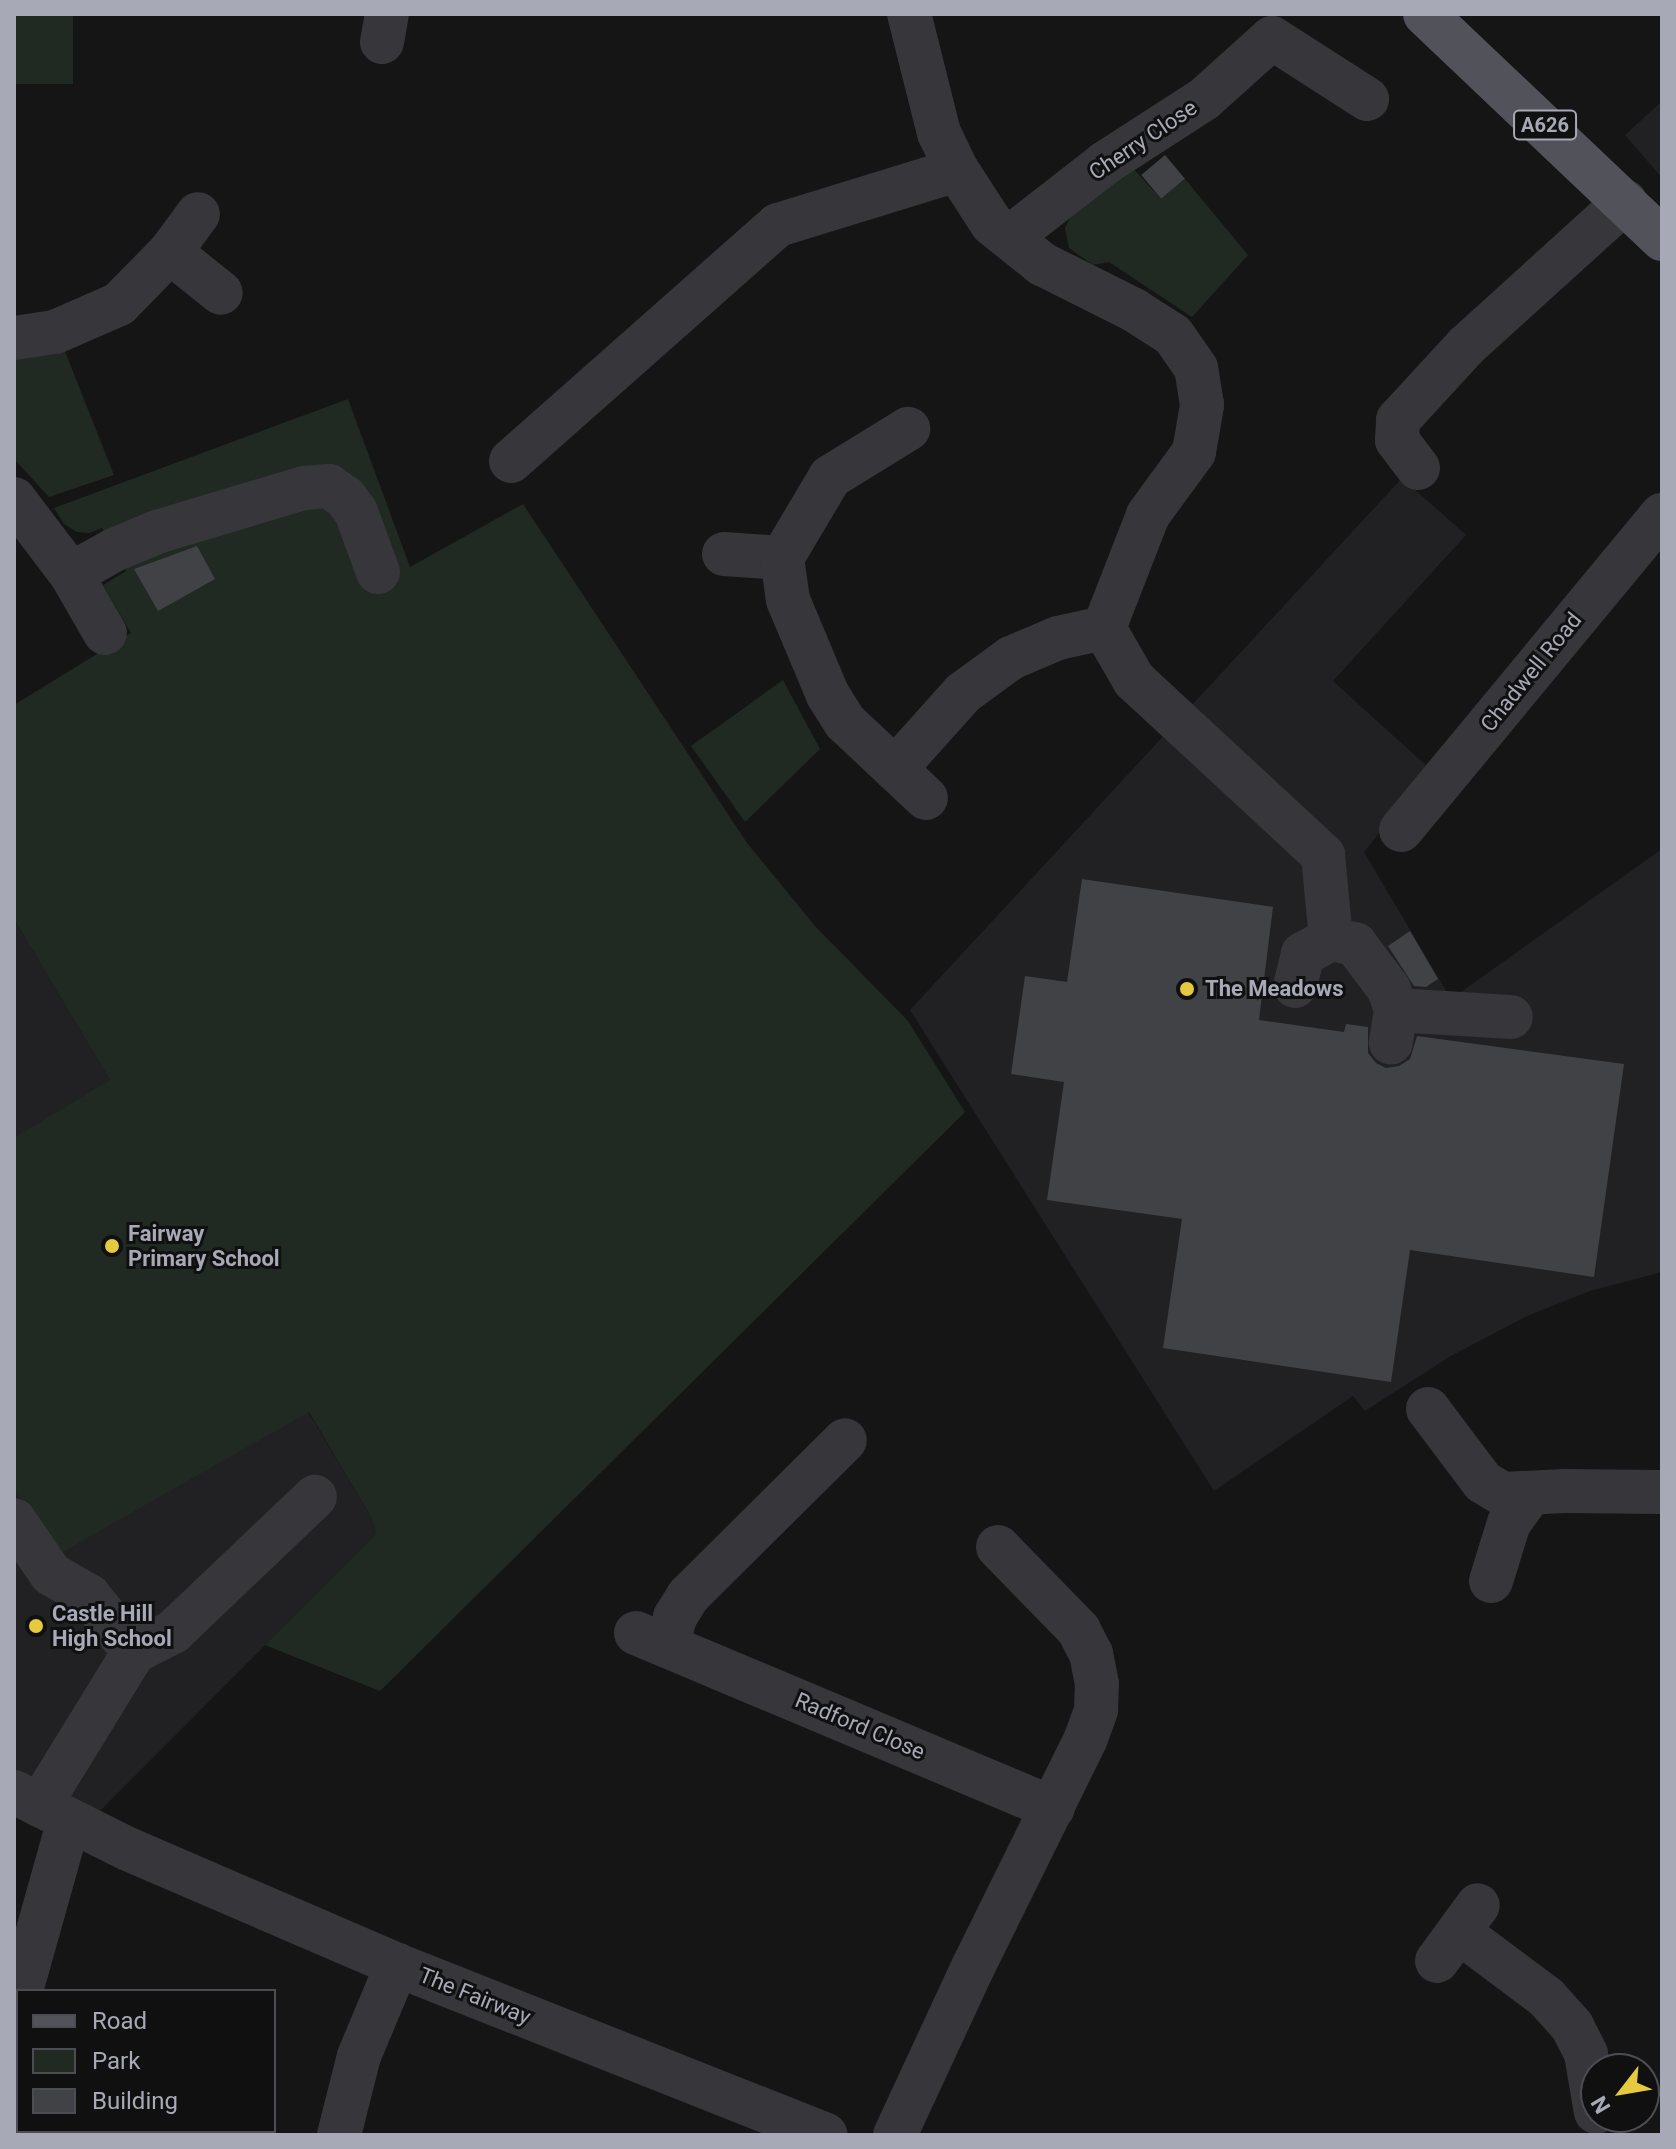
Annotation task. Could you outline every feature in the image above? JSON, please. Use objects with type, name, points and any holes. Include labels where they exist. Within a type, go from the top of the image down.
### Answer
[{"type":"main road","name":"A626","points":[[1425,14],[1662,239]]},
{"type":"street","points":[[909,14],[939,133],[957,170],[992,224],[1042,264],[1134,310],[1173,335],[1196,368],[1202,405],[1194,452],[1148,515],[1104,628]]},
{"type":"street","name":"Cherry Close","points":[[1010,237],[1105,163],[1204,99],[1272,38],[1367,99]]},
{"type":"street","points":[[511,461],[778,225],[957,170]]},
{"type":"street","points":[[1418,468],[1397,440],[1398,420],[1466,346],[1625,202]]},
{"type":"street","points":[[14,338],[55,332],[119,304],[170,252],[198,214]]},
{"type":"street","points":[[170,252],[221,293]]},
{"type":"street","points":[[908,429],[830,477],[782,558],[788,600],[828,695],[845,722],[910,783],[963,693],[1011,658],[1058,638],[1104,628]]},
{"type":"street","points":[[71,574],[114,550],[170,527],[304,488],[329,486],[345,497],[356,512],[378,572]]},
{"type":"street","points":[[14,499],[71,574],[105,633]]},
{"type":"street","name":"Chadwell Road","points":[[1401,830],[1662,515]]},
{"type":"street","points":[[724,554],[782,558]]},
{"type":"street","points":[[1104,628],[1134,680],[1323,855],[1331,939]]},
{"type":"street","points":[[1295,986],[1303,954],[1331,939],[1355,944],[1389,989],[1394,1027],[1511,1017]]},
{"type":"street","points":[[1428,1409],[1483,1482],[1503,1494],[1662,1492]]},
{"type":"street","name":"Radford Close","points":[[819,1455],[688,1596],[675,1617],[651,1638],[1053,1808]]},
{"type":"street","points":[[1491,1581],[1509,1523],[1531,1493]]},
{"type":"street","points":[[21,1989],[41,1806],[134,1652],[173,1632],[315,1497]]},
{"type":"street","points":[[14,1520],[51,1574],[89,1596],[134,1652]]},
{"type":"street","points":[[895,2135],[974,1965],[1053,1808],[1096,1710],[1097,1684],[1091,1654],[1049,1578],[998,1547]]},
{"type":"street","name":"The Fairway","points":[[41,1806],[128,1849],[397,1965],[809,2132]]},
{"type":"street","points":[[1458,1932],[1546,1997],[1572,2026],[1586,2053]]},
{"type":"street","points":[[339,2135],[359,2056],[397,1965]]},
{"type":"shaded area","points":[[1662,101],[1662,178],[1625,135]]},
{"type":"shaded area","name":"The Meadows","points":[[1402,478],[1466,535],[1333,681],[1430,769],[1364,852],[1451,999],[1662,849],[1662,1272],[1590,1291],[1527,1316],[1449,1357],[1365,1411],[1353,1396],[1214,1491],[910,1010]]},
{"type":"shaded area","name":"Fairway Primary School","points":[[14,919],[371,1517],[376,1534],[84,1827],[14,1793]]},
{"type":"green space","points":[[14,14],[73,14],[73,84],[14,84]]},
{"type":"green space","points":[[1131,166],[1161,199],[1185,179],[1248,255],[1192,317],[1109,262],[1093,265],[1069,248],[1065,228],[1073,212]]},
{"type":"green space","points":[[64,349],[114,475],[49,497],[14,459],[14,356]]},
{"type":"green space","points":[[348,399],[410,567],[523,504],[747,843],[815,926],[908,1021],[965,1112],[380,1691],[265,1645],[376,1534],[371,1517],[309,1412],[59,1554],[14,1489],[14,1138],[110,1080],[14,919],[14,705],[131,633],[103,585],[126,571],[102,528],[89,533],[77,532],[64,524],[54,508]]},
{"type":"green space","points":[[783,680],[820,749],[745,822],[691,746]]},
{"type":"building","points":[[1165,155],[1185,179],[1161,199],[1141,175]]},
{"type":"building","points":[[197,546],[215,579],[158,611],[134,569]]},
{"type":"building","points":[[1082,879],[1273,907],[1259,1020],[1344,1032],[1346,1024],[1368,1027],[1368,1053],[1376,1063],[1386,1068],[1399,1066],[1410,1059],[1417,1036],[1624,1064],[1594,1277],[1410,1250],[1391,1382],[1163,1348],[1182,1219],[1047,1200],[1064,1082],[1011,1074],[1025,976],[1067,982]]},
{"type":"building","points":[[1410,931],[1438,979],[1426,987],[1414,986],[1388,946]]},
{"type":"place","name":"The Meadows","points":[[1187,989]]},
{"type":"place","name":"Fairway Primary School","points":[[112,1246]]},
{"type":"place","name":"Castle Hill High School","points":[[36,1626]]}]
